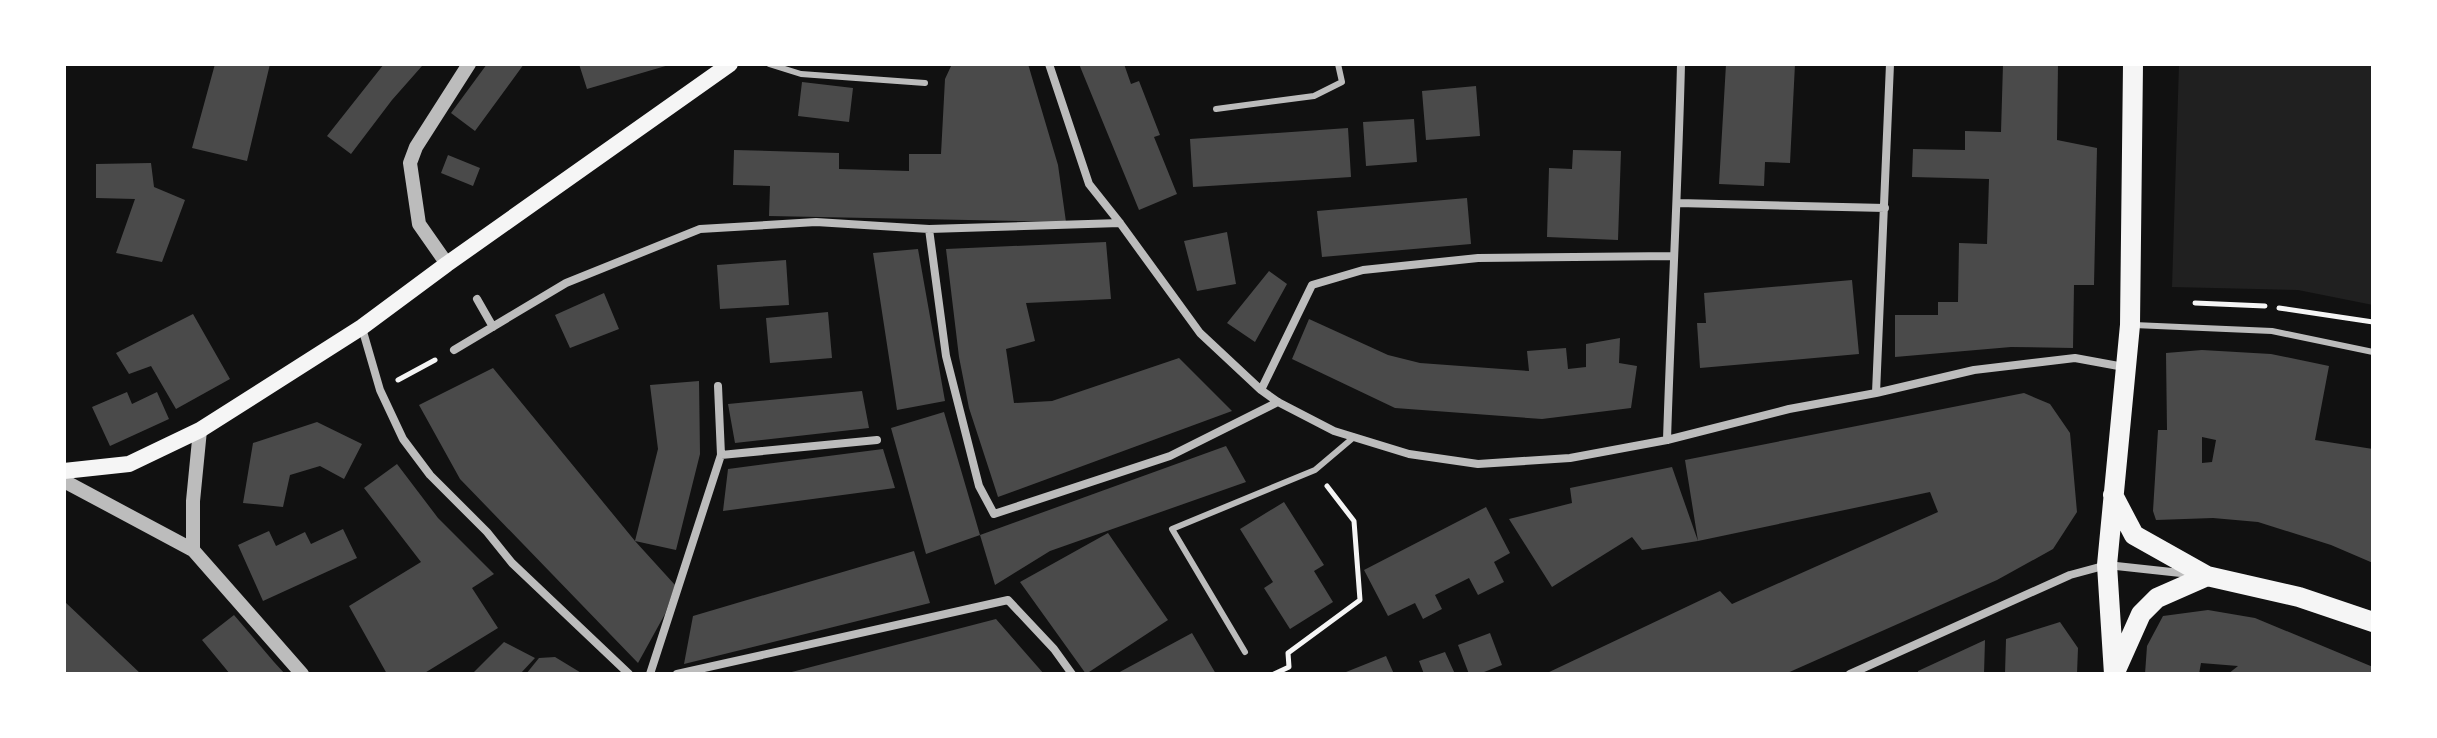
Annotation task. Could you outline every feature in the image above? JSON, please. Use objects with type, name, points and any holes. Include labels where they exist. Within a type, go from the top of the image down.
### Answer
[{"type":"main road","points":[[64,471],[129,464],[200,430],[362,327],[730,64]]},
{"type":"main road","points":[[2114,674],[2107,565],[2130,325],[2133,64]]},
{"type":"main road","points":[[2113,495],[2134,535],[2207,576],[2299,597],[2373,622]]},
{"type":"main road","points":[[2114,674],[2141,614],[2157,598],[2207,576]]},
{"type":"street","points":[[447,264],[419,224],[410,163],[416,147],[469,64]]},
{"type":"street","points":[[1049,64],[1089,184],[1200,333],[1278,402],[1334,431],[1409,454],[1478,464],[1570,458],[1667,440],[1789,409],[1974,370],[2075,358],[2125,367]]},
{"type":"street","points":[[1667,440],[1681,64]]},
{"type":"street","points":[[1876,393],[1890,64]]},
{"type":"street","points":[[1678,203],[1885,208]]},
{"type":"street","points":[[454,350],[566,283],[700,229],[816,222],[929,229],[1120,223]]},
{"type":"street","points":[[929,229],[946,356],[979,486],[994,514],[1170,456],[1278,402]]},
{"type":"street","points":[[1261,390],[1312,285],[1363,270],[1478,258],[1674,256]]},
{"type":"street","points":[[477,299],[493,327]]},
{"type":"street","points":[[362,327],[380,390],[403,439],[430,475],[487,532],[512,563],[629,674]]},
{"type":"street","points":[[650,674],[721,455],[718,386]]},
{"type":"street","points":[[193,550],[193,501],[200,430]]},
{"type":"street","points":[[721,455],[877,440]]},
{"type":"street","points":[[64,481],[193,550],[302,674]]},
{"type":"street","points":[[1850,674],[2059,580],[2107,565],[2207,576]]},
{"type":"street","points":[[677,674],[1008,600],[1054,649],[1072,674]]},
{"type":"lane","points":[[769,64],[801,74],[925,83]]},
{"type":"lane","points":[[1216,109],[1314,96],[1342,82],[1338,64]]},
{"type":"lane","points":[[2130,325],[2272,331],[2373,352]]},
{"type":"lane","points":[[1245,652],[1172,529],[1315,470],[1354,437]]},
{"type":"path","points":[[380,390],[454,350]]},
{"type":"path","points":[[1274,674],[1289,667],[1288,653],[1360,600],[1354,521],[1315,470]]},
{"type":"shaded area","points":[[2179,64],[2373,64],[2373,305],[2298,290],[2172,287]]},
{"type":"building","points":[[215,64],[270,64],[247,161],[192,148]]},
{"type":"building","points":[[384,64],[422,66],[351,154],[327,136]]},
{"type":"building","points":[[487,64],[524,64],[475,131],[451,113]]},
{"type":"building","points":[[579,64],[669,64],[669,65],[587,89]]},
{"type":"building","points":[[952,64],[1028,64],[1058,165],[1066,222],[769,216],[770,186],[733,185],[734,150],[839,153],[839,169],[909,171],[909,154],[941,154],[945,79]]},
{"type":"building","points":[[1079,64],[1124,64],[1131,84],[1139,81],[1160,135],[1154,137],[1177,194],[1139,210]]},
{"type":"building","points":[[1726,64],[1795,64],[1790,163],[1765,162],[1764,186],[1719,184]]},
{"type":"building","points":[[2003,64],[2058,64],[2057,140],[2097,148],[2094,285],[2074,285],[2073,348],[2011,347],[1895,357],[1895,315],[1938,315],[1938,302],[1958,302],[1959,243],[1987,244],[1989,179],[1912,177],[1913,149],[1965,150],[1965,131],[2001,132]]},
{"type":"building","points":[[802,82],[853,88],[849,122],[798,116]]},
{"type":"building","points":[[1476,86],[1480,136],[1426,140],[1422,91]]},
{"type":"building","points":[[1414,119],[1417,162],[1366,166],[1363,122]]},
{"type":"building","points":[[1348,128],[1351,177],[1193,187],[1190,139]]},
{"type":"building","points":[[1573,150],[1621,151],[1618,240],[1547,237],[1549,168],[1572,169]]},
{"type":"building","points":[[448,155],[480,168],[473,186],[441,173]]},
{"type":"building","points":[[151,163],[154,187],[185,200],[162,262],[116,253],[135,199],[96,198],[96,164]]},
{"type":"building","points":[[1467,198],[1471,244],[1322,257],[1317,211]]},
{"type":"building","points":[[1227,232],[1236,284],[1197,291],[1184,241]]},
{"type":"building","points":[[1106,242],[1111,299],[1026,303],[1035,341],[1006,349],[1014,403],[1052,401],[1179,358],[1232,411],[998,497],[969,408],[959,357],[946,249]]},
{"type":"building","points":[[918,249],[945,401],[897,410],[873,253]]},
{"type":"building","points":[[786,260],[789,305],[720,309],[717,265]]},
{"type":"building","points":[[1269,271],[1287,284],[1255,342],[1227,323]]},
{"type":"building","points":[[1852,280],[1859,354],[1700,368],[1697,323],[1706,323],[1704,293]]},
{"type":"building","points":[[604,293],[619,329],[570,348],[555,315]]},
{"type":"building","points":[[828,312],[832,358],[770,363],[766,318]]},
{"type":"building","points":[[193,314],[230,379],[176,409],[151,366],[129,374],[116,353]]},
{"type":"building","points":[[1309,319],[1388,355],[1420,363],[1529,371],[1527,351],[1566,348],[1568,369],[1586,367],[1586,344],[1620,338],[1619,363],[1637,366],[1631,408],[1542,419],[1395,408],[1292,359]]},
{"type":"building","points":[[2202,350],[2271,354],[2329,366],[2315,440],[2373,449],[2373,563],[2331,545],[2258,522],[2213,518],[2156,520],[2153,511],[2158,430],[2167,430],[2166,353]],"holes":[[[2202,437],[2216,440],[2212,462],[2202,463]]]},
{"type":"building","points":[[493,368],[675,585],[665,614],[638,663],[460,479],[419,405]]},
{"type":"building","points":[[699,381],[700,454],[676,550],[635,541],[658,449],[650,385]]},
{"type":"building","points":[[862,391],[869,428],[735,443],[728,404]]},
{"type":"building","points":[[127,392],[132,404],[157,392],[169,419],[110,446],[92,407]]},
{"type":"building","points":[[2024,393],[2050,404],[2070,433],[2077,512],[2053,549],[1997,580],[1785,674],[1545,674],[1720,591],[1732,604],[1938,512],[1930,492],[1698,541],[1685,460]]},
{"type":"building","points":[[944,412],[980,535],[926,554],[891,428]]},
{"type":"building","points":[[317,422],[362,444],[344,479],[320,466],[290,475],[283,507],[243,503],[253,443]]},
{"type":"building","points":[[1226,446],[1246,482],[1050,551],[995,585],[980,535]]},
{"type":"building","points":[[883,449],[895,488],[723,511],[728,469]]},
{"type":"building","points":[[397,464],[438,518],[494,574],[472,588],[498,628],[423,674],[387,674],[349,606],[421,562],[364,488]]},
{"type":"building","points":[[1672,467],[1698,541],[1642,550],[1632,537],[1552,587],[1509,519],[1572,503],[1570,488]]},
{"type":"building","points":[[1284,502],[1324,565],[1314,571],[1333,602],[1290,629],[1264,588],[1273,582],[1240,529]]},
{"type":"building","points":[[1486,507],[1510,553],[1494,562],[1504,582],[1478,595],[1469,578],[1435,595],[1442,609],[1423,619],[1415,603],[1388,616],[1364,570]]},
{"type":"building","points":[[343,529],[357,558],[263,601],[238,545],[269,531],[276,546],[305,532],[311,544]]},
{"type":"building","points":[[1108,533],[1168,620],[1086,674],[1020,582]]},
{"type":"building","points":[[914,551],[930,603],[684,664],[693,616]]},
{"type":"building","points":[[64,601],[141,674],[64,674]]},
{"type":"building","points":[[2208,610],[2255,618],[2373,667],[2373,674],[2228,674],[2238,666],[2201,663],[2199,674],[2145,674],[2147,646],[2163,616]]},
{"type":"building","points":[[234,615],[285,674],[230,674],[202,640]]},
{"type":"building","points":[[996,619],[1044,674],[784,674]]},
{"type":"building","points":[[2060,622],[2078,648],[2077,674],[2005,674],[2006,639]]},
{"type":"building","points":[[1192,633],[1216,674],[1116,674]]},
{"type":"building","points":[[1490,633],[1502,665],[1479,674],[1469,674],[1458,645]]},
{"type":"building","points":[[1985,640],[1984,674],[1918,674],[1918,671]]},
{"type":"building","points":[[504,642],[535,658],[520,674],[472,674]]},
{"type":"building","points":[[1445,652],[1455,674],[1424,674],[1419,661]]},
{"type":"building","points":[[1386,656],[1394,674],[1341,674]]},
{"type":"building","points":[[555,657],[583,674],[526,674],[539,658]]}]
